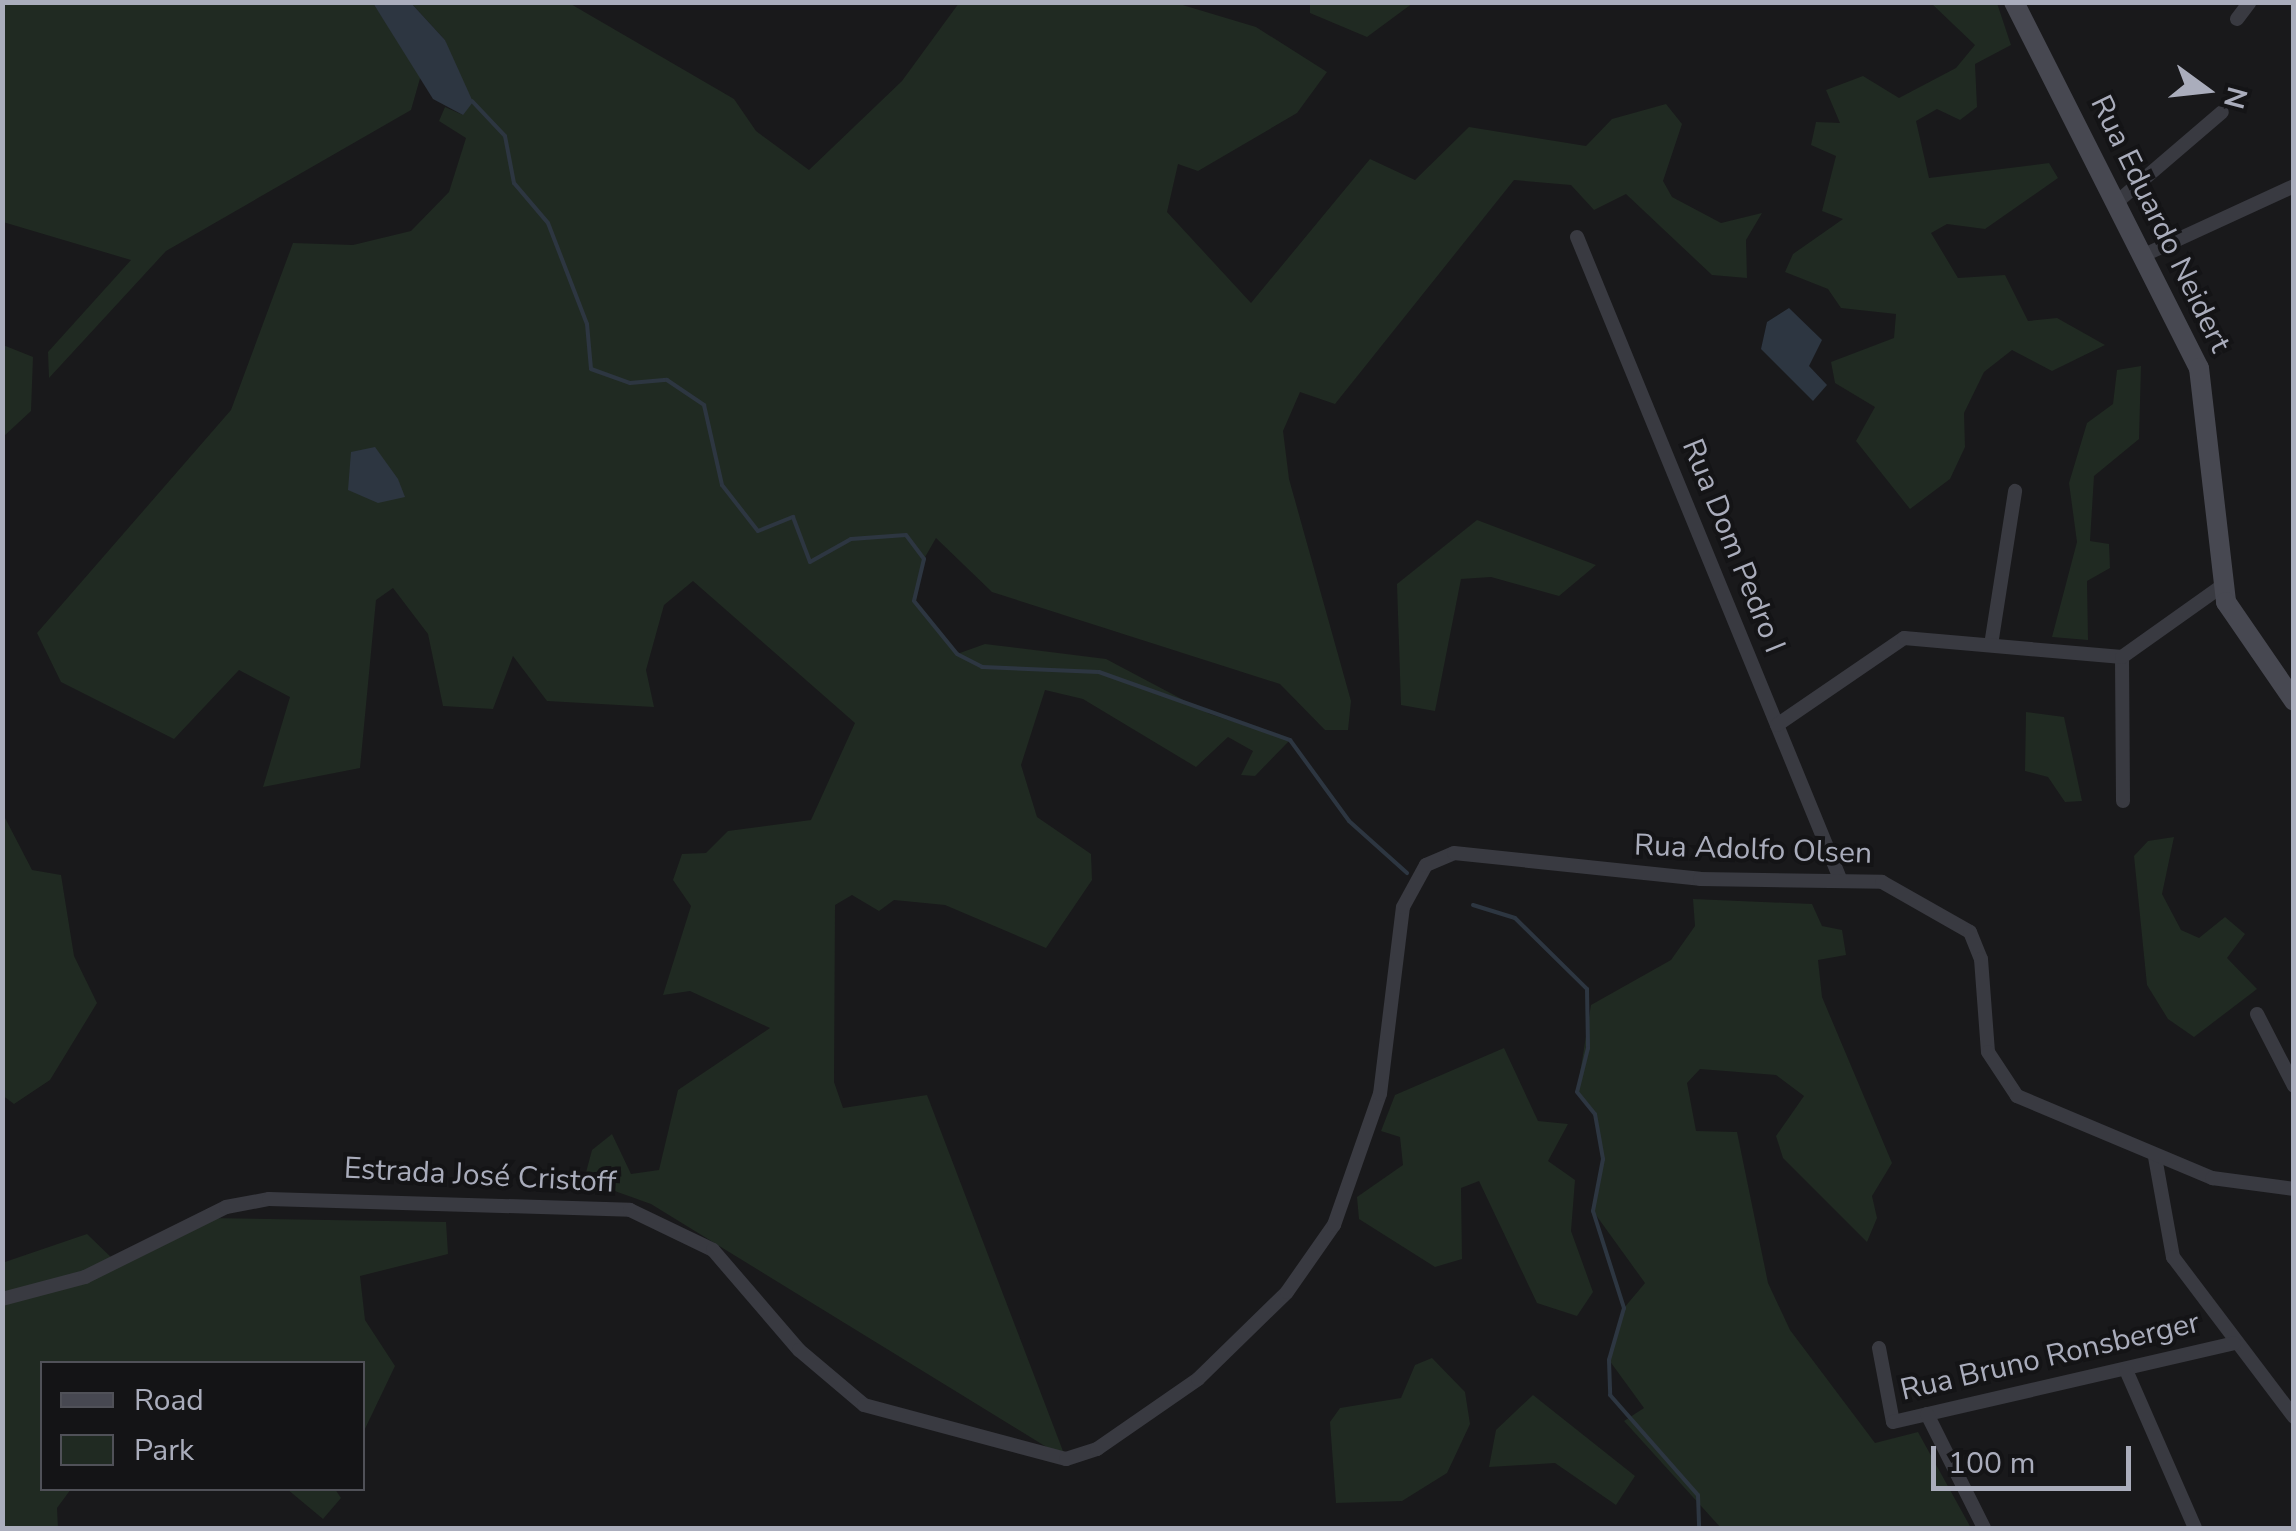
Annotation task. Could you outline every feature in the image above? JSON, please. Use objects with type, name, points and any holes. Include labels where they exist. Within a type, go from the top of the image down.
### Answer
[{"type":"main road","name":"Rua Eduardo Neidert","points":[[2014,2],[2144,255],[2204,383],[2222,586],[2238,629],[2292,696]]},
{"type":"street","points":[[2236,19],[2250,2]]},
{"type":"street","points":[[2117,202],[2222,112]]},
{"type":"street","points":[[2144,255],[2294,186]]},
{"type":"street","name":"Rua Dom Pedro I","points":[[1576,237],[1840,876]]},
{"type":"street","points":[[1991,645],[2015,492]]},
{"type":"street","points":[[1777,725],[1904,638],[2122,656],[2222,586]]},
{"type":"street","points":[[2122,656],[2123,802]]},
{"type":"street","name":"Rua Adolfo Olsen","points":[[1470,855],[1700,879],[1840,876],[1882,882],[1970,932],[1988,1052],[2016,1096],[2155,1157],[2231,1182],[2294,1189]]},
{"type":"street","name":"Estrada José Cristoff","points":[[2,1298],[85,1277],[226,1208],[269,1199],[630,1210],[712,1250],[799,1350],[864,1405],[1066,1459],[1097,1449],[1198,1379],[1286,1292],[1334,1224],[1380,1094],[1403,907],[1434,858],[1470,855]]},
{"type":"street","points":[[2257,1014],[2294,1086]]},
{"type":"street","points":[[2155,1157],[2173,1257],[2234,1343],[2294,1417]]},
{"type":"street","name":"Rua Bruno Ronsberger","points":[[1879,1348],[1892,1422],[2234,1343]]},
{"type":"street","points":[[2126,1370],[2195,1528]]},
{"type":"street","points":[[1927,1414],[1984,1528]]},
{"type":"green space","points":[[1310,2],[1413,3],[1367,37],[1310,13]]},
{"type":"green space","points":[[2,3],[373,3],[421,75],[411,110],[166,251],[49,378],[48,352],[131,260],[3,222]]},
{"type":"green space","points":[[411,3],[569,3],[734,99],[756,131],[809,170],[902,81],[959,3],[1176,3],[1256,27],[1327,72],[1297,113],[1198,171],[1178,164],[1167,212],[1251,303],[1370,159],[1415,180],[1469,127],[1586,146],[1612,119],[1666,104],[1682,124],[1663,181],[1672,197],[1721,223],[1762,213],[1746,240],[1747,278],[1712,275],[1626,194],[1594,210],[1571,185],[1514,180],[1335,404],[1300,392],[1283,431],[1289,479],[1351,701],[1348,730],[1325,730],[1280,684],[992,592],[936,538],[924,559],[914,601],[957,654],[985,644],[1106,659],[1210,714],[1290,740],[1255,776],[1241,775],[1253,751],[1228,737],[1196,767],[1083,699],[1045,690],[1021,765],[1037,817],[1091,854],[1092,880],[1046,948],[945,905],[894,900],[879,911],[852,895],[835,905],[834,1082],[843,1108],[927,1095],[1066,1459],[651,1204],[584,1180],[592,1150],[612,1134],[631,1174],[659,1170],[678,1090],[770,1028],[690,991],[663,995],[691,906],[673,880],[682,854],[706,853],[728,831],[811,820],[855,723],[693,581],[664,605],[646,670],[654,707],[547,701],[513,656],[493,709],[443,706],[428,634],[393,588],[376,600],[360,768],[263,787],[290,697],[239,670],[174,739],[61,682],[37,633],[231,410],[293,243],[353,245],[411,231],[449,192],[466,138],[439,121],[445,107],[463,115],[445,40]]},
{"type":"green space","points":[[1931,3],[1997,3],[2011,45],[1975,64],[1977,107],[1960,120],[1937,109],[1916,121],[1929,178],[2049,163],[2058,178],[1985,229],[1947,224],[1931,233],[1958,278],[2005,275],[2028,321],[2057,318],[2105,345],[2052,371],[2012,350],[1984,372],[1964,413],[1965,447],[1950,479],[1910,509],[1856,441],[1875,407],[1835,383],[1831,362],[1894,338],[1896,314],[1841,308],[1828,289],[1785,272],[1793,254],[1843,219],[1822,211],[1836,156],[1811,145],[1816,122],[1840,123],[1826,90],[1863,76],[1899,98],[1956,68],[1975,45]]},
{"type":"green space","points":[[3,345],[33,357],[31,411],[3,437]]},
{"type":"green space","points":[[2141,366],[2139,439],[2094,476],[2090,541],[2109,544],[2110,568],[2087,581],[2088,640],[2052,637],[2077,542],[2069,483],[2087,423],[2113,404],[2117,370]]},
{"type":"green space","points":[[1477,520],[1596,565],[1559,596],[1491,577],[1461,579],[1435,711],[1401,705],[1397,584]]},
{"type":"green space","points":[[2026,712],[2064,717],[2082,801],[2065,802],[2048,777],[2025,771]]},
{"type":"green space","points":[[3,814],[32,870],[61,875],[74,956],[97,1003],[50,1080],[14,1104],[2,1095]]},
{"type":"green space","points":[[2174,837],[2162,894],[2181,930],[2199,938],[2225,917],[2245,934],[2227,958],[2257,989],[2194,1037],[2168,1019],[2147,985],[2134,856],[2148,841]]},
{"type":"green space","points":[[1693,899],[1812,904],[1822,926],[1842,930],[1846,955],[1818,960],[1822,997],[1892,1163],[1872,1196],[1877,1218],[1867,1242],[1783,1158],[1776,1136],[1804,1096],[1776,1075],[1700,1069],[1687,1083],[1696,1131],[1737,1132],[1768,1283],[1790,1330],[1875,1443],[1918,1432],[1971,1528],[1721,1528],[1624,1421],[1644,1408],[1609,1360],[1624,1308],[1645,1283],[1593,1211],[1603,1159],[1595,1114],[1577,1092],[1591,1005],[1671,960],[1695,926]]},
{"type":"green space","points":[[1504,1048],[1538,1121],[1568,1124],[1548,1161],[1575,1180],[1571,1231],[1593,1292],[1577,1316],[1537,1303],[1479,1181],[1461,1188],[1462,1259],[1435,1267],[1359,1219],[1357,1197],[1403,1165],[1400,1137],[1381,1131],[1395,1095]]},
{"type":"green space","points":[[206,1218],[446,1222],[448,1254],[360,1276],[365,1320],[395,1366],[365,1429],[365,1361],[40,1361],[40,1491],[70,1491],[57,1508],[58,1528],[3,1528],[2,1263],[87,1234],[116,1262]]},
{"type":"green space","points":[[1432,1358],[1465,1392],[1470,1424],[1447,1473],[1402,1501],[1336,1503],[1330,1422],[1340,1408],[1401,1398],[1415,1365]]},
{"type":"green space","points":[[1533,1395],[1635,1476],[1616,1505],[1555,1463],[1489,1467],[1496,1430]]},
{"type":"green space","points":[[289,1491],[336,1491],[341,1498],[323,1519]]},
{"type":"water","points":[[373,3],[411,3],[445,40],[473,102],[463,115],[433,99]]},
{"type":"water","points":[[1789,308],[1822,340],[1809,366],[1827,385],[1813,401],[1761,349],[1767,322]]},
{"type":"water","points":[[375,447],[398,479],[405,497],[378,503],[348,490],[351,452]]},
{"type":"waterway","points":[[472,101],[505,136],[514,183],[548,223],[587,324],[591,369],[630,383],[667,380],[704,405],[722,485],[758,531],[793,517],[810,562],[851,539],[906,535],[924,559],[914,601],[957,654],[982,667],[1099,672],[1290,740],[1349,821],[1407,873]]},
{"type":"waterway","points":[[1473,905],[1515,918],[1587,989],[1588,1048],[1577,1092],[1595,1114],[1603,1159],[1593,1211],[1624,1308],[1609,1360],[1610,1395],[1698,1495],[1699,1528]]}]
